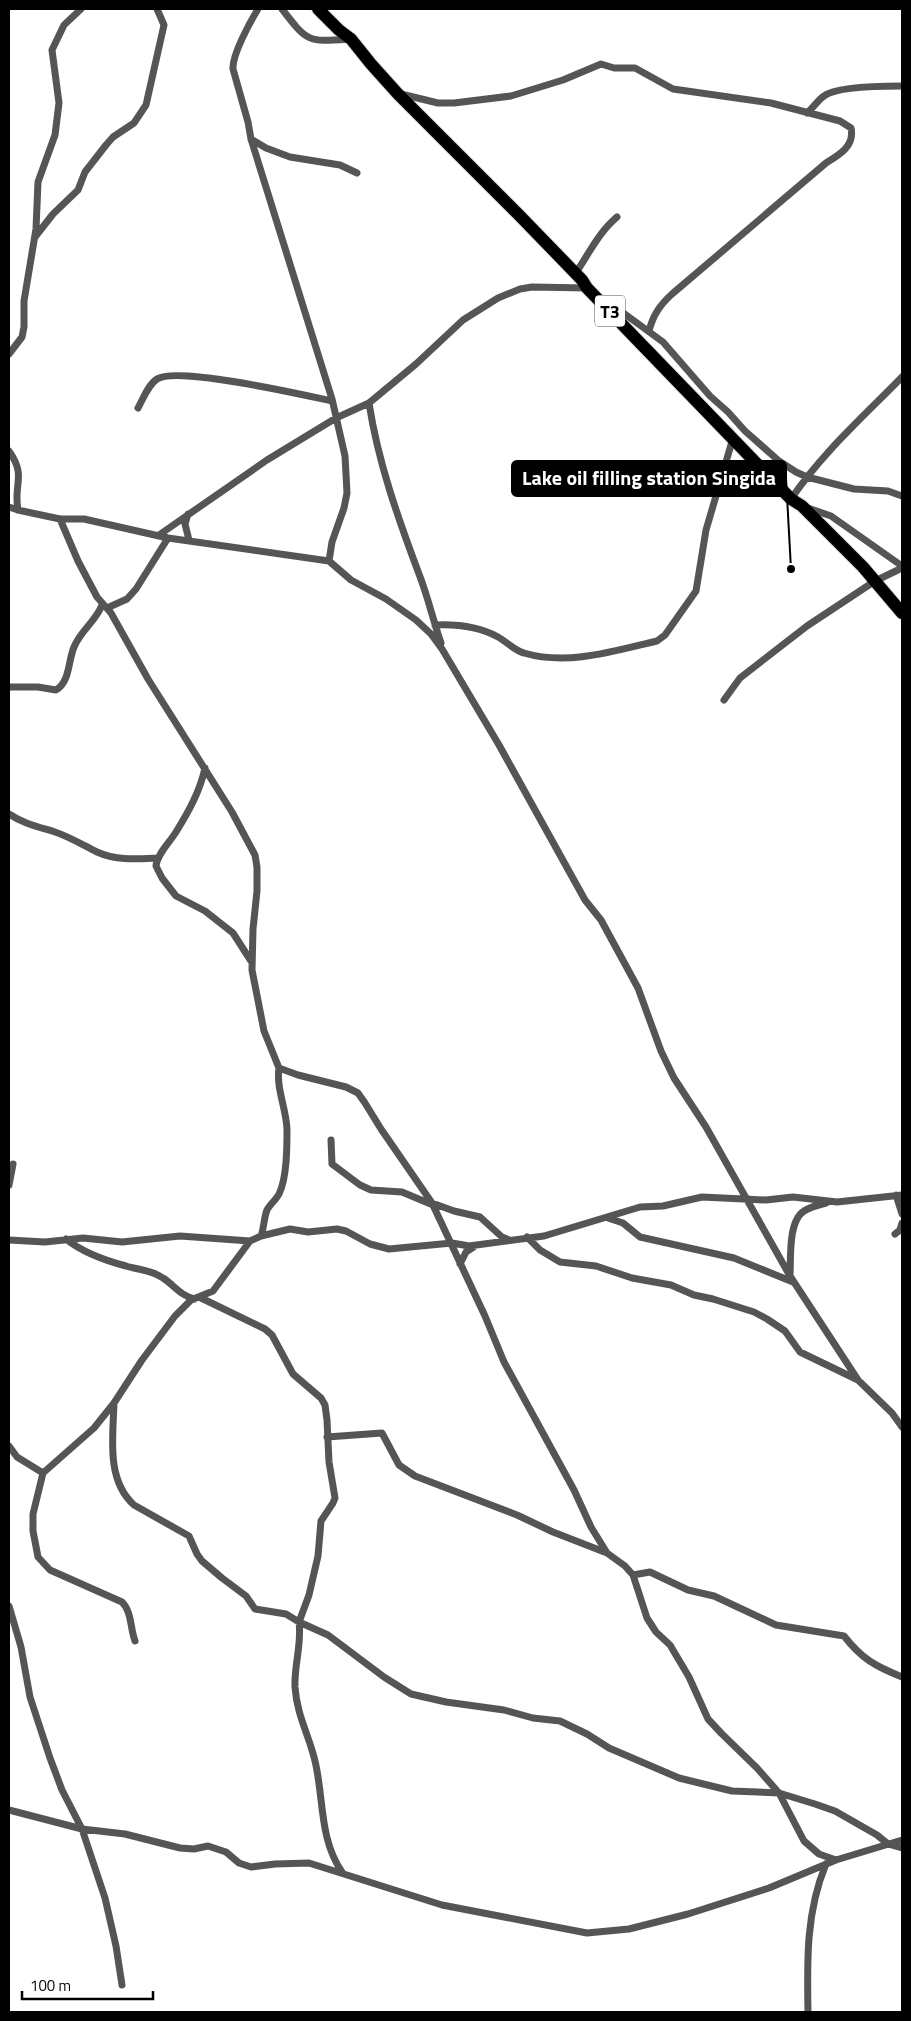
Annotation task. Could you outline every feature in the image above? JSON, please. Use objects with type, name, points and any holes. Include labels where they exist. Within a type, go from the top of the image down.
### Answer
[{"type":"highway","name":"T3","points":[[318,9],[351,39],[398,94],[519,215],[587,288],[796,503],[875,581],[902,613]]},
{"type":"street","points":[[9,354],[22,337],[24,301],[36,224],[38,182],[55,135],[58,103],[52,50],[64,25],[81,9]]},
{"type":"street","points":[[33,239],[53,214],[78,190],[85,172],[106,145],[113,137],[134,123],[146,105],[164,25],[157,9]]},
{"type":"street","points":[[258,9],[232,63],[251,139],[332,401],[345,456],[347,489],[344,508],[332,542],[329,562]]},
{"type":"street","points":[[282,9],[305,36],[316,40],[351,39]]},
{"type":"street","points":[[398,94],[438,102],[454,103],[511,96],[562,80],[601,64],[614,68],[636,68],[673,89],[771,103],[840,121],[851,128],[852,138],[844,152],[826,164],[660,305],[653,318],[649,332]]},
{"type":"street","points":[[807,113],[823,96],[830,92],[856,88],[902,86]]},
{"type":"street","points":[[251,139],[266,148],[290,157],[340,165],[357,173]]},
{"type":"street","points":[[575,274],[587,258],[600,234],[617,217]]},
{"type":"street","points":[[159,535],[240,478],[336,418],[369,403],[416,364],[463,320],[498,298],[520,289],[532,287],[587,288]]},
{"type":"street","points":[[604,305],[622,312],[663,342],[710,396],[779,461],[807,477],[854,489],[888,491],[902,496]]},
{"type":"street","points":[[138,408],[152,383],[158,378],[179,376],[269,388],[332,401]]},
{"type":"street","points":[[724,700],[740,678],[807,626],[875,581],[902,567],[831,516],[796,503],[807,477],[851,426],[902,377]]},
{"type":"street","points":[[369,403],[373,433],[390,496],[420,574],[442,648]]},
{"type":"street","points":[[435,625],[458,624],[475,628],[497,637],[524,653],[553,658],[597,655],[657,641],[665,636],[696,591],[706,530],[733,438]]},
{"type":"street","points":[[9,451],[20,476],[16,495],[18,510]]},
{"type":"street","points":[[9,507],[60,519],[84,519],[168,538],[329,562],[351,580],[386,599],[416,620],[431,634],[442,648],[499,745],[585,900],[601,920],[638,988],[661,1051],[674,1078],[706,1127],[792,1279],[858,1380],[892,1413],[902,1427]]},
{"type":"street","points":[[188,514],[185,524],[190,540]]},
{"type":"street","points":[[60,519],[85,576],[205,768],[239,824],[255,855],[257,892],[251,962],[264,1031],[279,1068],[287,1146],[279,1195],[268,1209],[261,1236]]},
{"type":"street","points":[[9,687],[38,687],[56,690],[60,688],[65,683],[71,656],[78,638],[105,606],[127,599],[136,589],[168,538]]},
{"type":"street","points":[[205,768],[198,794],[156,862],[158,870],[171,891],[185,901],[205,911],[227,928],[237,938],[251,962]]},
{"type":"street","points":[[9,814],[29,825],[56,832],[98,852],[124,859],[158,858]]},
{"type":"street","points":[[279,1068],[298,1075],[346,1087],[358,1093],[366,1102],[381,1129],[433,1204],[514,1382],[574,1490],[591,1527],[608,1553]]},
{"type":"street","points":[[331,1140],[332,1164],[360,1185],[371,1190],[402,1192],[454,1211],[480,1217],[502,1237],[509,1240]]},
{"type":"street","points":[[9,1185],[13,1164]]},
{"type":"street","points":[[792,1279],[793,1227],[797,1217],[806,1210],[829,1202],[899,1195],[902,1214]]},
{"type":"street","points":[[9,1240],[30,1242],[83,1238],[128,1242],[180,1236],[250,1241],[261,1236],[290,1229],[308,1232],[337,1229],[346,1231],[370,1244],[389,1249],[452,1243],[475,1245],[550,1235],[586,1222],[608,1218],[640,1207],[663,1206],[702,1197],[748,1200],[793,1197],[829,1202]]},
{"type":"street","points":[[608,1218],[623,1223],[640,1238],[734,1258],[792,1279]]},
{"type":"street","points":[[895,1234],[900,1230],[902,1223]]},
{"type":"street","points":[[527,1237],[540,1250],[560,1262],[596,1266],[632,1278],[671,1285],[694,1295],[754,1312],[785,1331],[800,1352],[858,1380]]},
{"type":"street","points":[[66,1239],[75,1246],[106,1260],[153,1272],[187,1297],[197,1298],[255,1322],[272,1335],[293,1374],[321,1398],[325,1405],[329,1462],[335,1498],[321,1521],[318,1556],[309,1595],[299,1622],[300,1646],[295,1679],[301,1721],[315,1758],[320,1803],[329,1846],[335,1863],[342,1872]]},
{"type":"street","points":[[135,1641],[130,1627],[130,1614],[122,1602],[50,1570],[38,1557],[33,1531],[33,1514],[43,1473],[94,1428],[183,1306],[215,1289],[250,1241]]},
{"type":"street","points":[[460,1264],[466,1252],[475,1245]]},
{"type":"street","points":[[114,1403],[114,1465],[120,1488],[134,1505],[189,1536],[202,1561],[246,1596],[256,1609],[286,1614],[328,1635],[411,1694],[446,1702],[504,1710],[533,1718],[560,1721],[587,1734],[609,1748],[679,1778],[732,1791],[779,1793],[835,1811],[877,1835],[888,1844],[902,1848]]},
{"type":"street","points":[[327,1437],[382,1433],[400,1465],[414,1476],[517,1515],[553,1532],[608,1553],[625,1566],[633,1575],[647,1618],[656,1632],[670,1645],[689,1677],[708,1719],[779,1793],[804,1841],[818,1854],[836,1860]]},
{"type":"street","points":[[9,1446],[18,1457],[43,1473]]},
{"type":"street","points":[[633,1575],[650,1572],[688,1590],[714,1596],[776,1625],[844,1636],[865,1659],[902,1677]]},
{"type":"street","points":[[9,1606],[21,1647],[30,1697],[41,1732],[56,1775],[82,1829],[106,1898],[122,1985]]},
{"type":"street","points":[[9,1810],[82,1829],[125,1834],[180,1848],[194,1849],[208,1846],[226,1852],[239,1863],[251,1867],[309,1863],[442,1905],[557,1929],[587,1933],[629,1929],[688,1914],[769,1888],[836,1860],[902,1840]]},
{"type":"street","points":[[808,2012],[808,1945],[813,1903],[826,1864]]},
{"type":"place","name":"Lake oil filling station Singida","points":[[791,569]]}]
